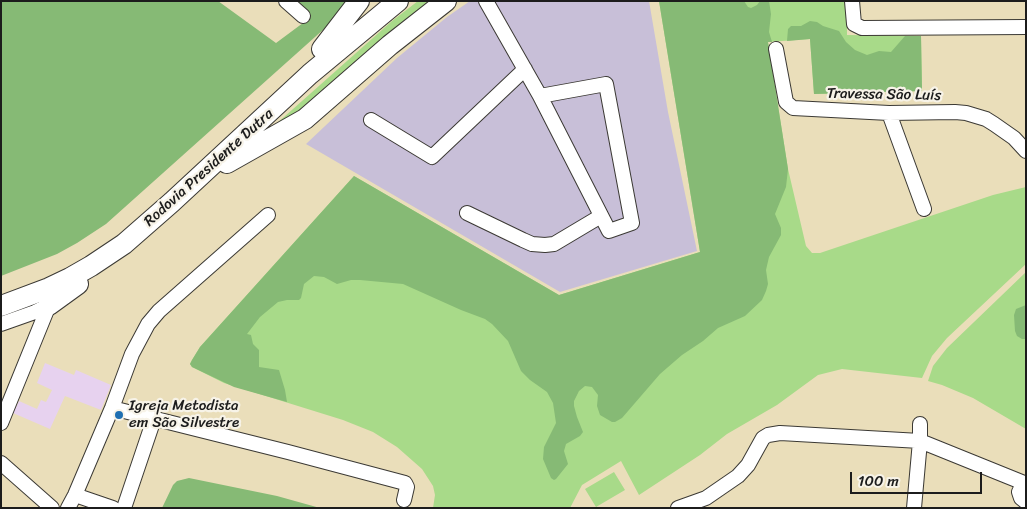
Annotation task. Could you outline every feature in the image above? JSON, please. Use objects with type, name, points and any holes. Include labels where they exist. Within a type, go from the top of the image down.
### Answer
[{"type":"highway","points":[[322,49],[359,1]]},
{"type":"highway","name":"Rodovia Presidente Dutra","points":[[1,291],[33,280],[80,258],[129,225],[278,87],[378,1]]},
{"type":"highway","name":"Rodovia Presidente Dutra","points":[[1,306],[49,288],[91,266],[124,244],[310,74],[398,1]]},
{"type":"highway","points":[[193,182],[305,119],[415,24],[446,1]]},
{"type":"highway","points":[[49,305],[121,252],[154,222],[172,202]]},
{"type":"street","points":[[286,1],[303,16]]},
{"type":"street","points":[[486,1],[540,96],[609,231],[632,223],[606,84],[540,96]]},
{"type":"street","points":[[852,1],[854,22],[857,27],[862,28],[1026,27]]},
{"type":"street","name":"Travessa São Luís","points":[[776,48],[786,101],[792,107],[889,113],[955,112],[986,119],[1004,131],[1026,151]]},
{"type":"street","points":[[371,120],[432,157],[525,69]]},
{"type":"street","points":[[889,113],[924,208]]},
{"type":"street","points":[[467,212],[532,244],[545,245],[554,244],[601,216]]},
{"type":"street","points":[[113,508],[71,503],[112,408],[132,354],[143,332],[152,318],[268,215]]},
{"type":"street","points":[[1,324],[49,305]]},
{"type":"street","points":[[1,422],[49,305]]},
{"type":"street","points":[[112,408],[397,481],[407,485],[404,500]]},
{"type":"street","points":[[124,508],[154,419]]},
{"type":"street","points":[[914,508],[920,424]]},
{"type":"street","points":[[678,508],[706,498],[738,476],[748,465],[763,438],[780,433],[920,441],[1025,483],[1019,492],[1021,498],[1026,502]]},
{"type":"street","points":[[1,463],[52,508]]},
{"type":"shaded area","points":[[470,1],[649,1],[668,112],[697,251],[560,292],[306,144],[397,58],[447,17]]},
{"type":"shaded area","points":[[45,363],[74,375],[76,370],[111,385],[101,410],[65,396],[50,429],[13,413],[19,401],[37,409],[41,400],[46,402],[52,390],[37,383]]},
{"type":"green space","points":[[1,1],[218,1],[276,43],[307,20],[289,1],[351,1],[334,20],[106,224],[57,254],[1,276]]},
{"type":"green space","points":[[418,1],[434,1],[319,99],[257,141],[392,21]]},
{"type":"green space","points":[[659,1],[847,1],[847,35],[921,36],[922,91],[814,94],[810,39],[768,42],[788,169],[806,246],[812,253],[820,253],[993,195],[1026,187],[1026,264],[947,338],[932,356],[922,378],[842,369],[818,375],[777,405],[727,434],[700,455],[639,495],[621,461],[582,485],[570,508],[433,508],[435,495],[433,486],[422,469],[397,447],[373,432],[343,420],[224,383],[192,367],[190,364],[200,347],[354,176],[559,295],[700,252]]},
{"type":"green space","points":[[659,1],[744,1],[751,8],[760,1],[769,1],[771,14],[769,32],[772,42],[768,42],[788,169],[786,187],[775,214],[781,228],[781,235],[769,257],[766,270],[768,284],[762,300],[745,316],[718,328],[682,355],[660,374],[622,418],[612,422],[600,415],[597,406],[598,395],[592,387],[585,386],[579,391],[574,401],[574,406],[583,432],[580,436],[566,444],[564,451],[568,464],[556,479],[551,478],[543,459],[544,447],[556,423],[553,403],[547,392],[521,371],[508,341],[485,319],[403,284],[351,280],[337,284],[324,277],[314,276],[304,284],[299,300],[278,302],[260,317],[247,334],[251,335],[253,344],[259,350],[259,367],[279,370],[287,402],[234,387],[192,367],[190,364],[200,347],[354,176],[559,295],[700,252]]},
{"type":"green space","points":[[810,21],[839,31],[846,42],[855,50],[867,55],[879,51],[891,52],[905,36],[921,36],[922,91],[814,94],[810,39],[787,41],[788,29],[791,26],[801,26]]},
{"type":"green space","points":[[1026,272],[1026,429],[973,398],[928,381],[933,366],[947,348]]},
{"type":"green space","points":[[1026,305],[1026,339],[1022,339],[1017,336],[1015,331],[1014,315],[1016,309]]},
{"type":"green space","points":[[614,472],[625,490],[596,507],[585,489]]},
{"type":"green space","points":[[189,478],[277,496],[320,508],[162,508],[173,485],[177,481]]},
{"type":"place","name":"Igreja Metodista em São Silvestre","points":[[119,415]]}]
